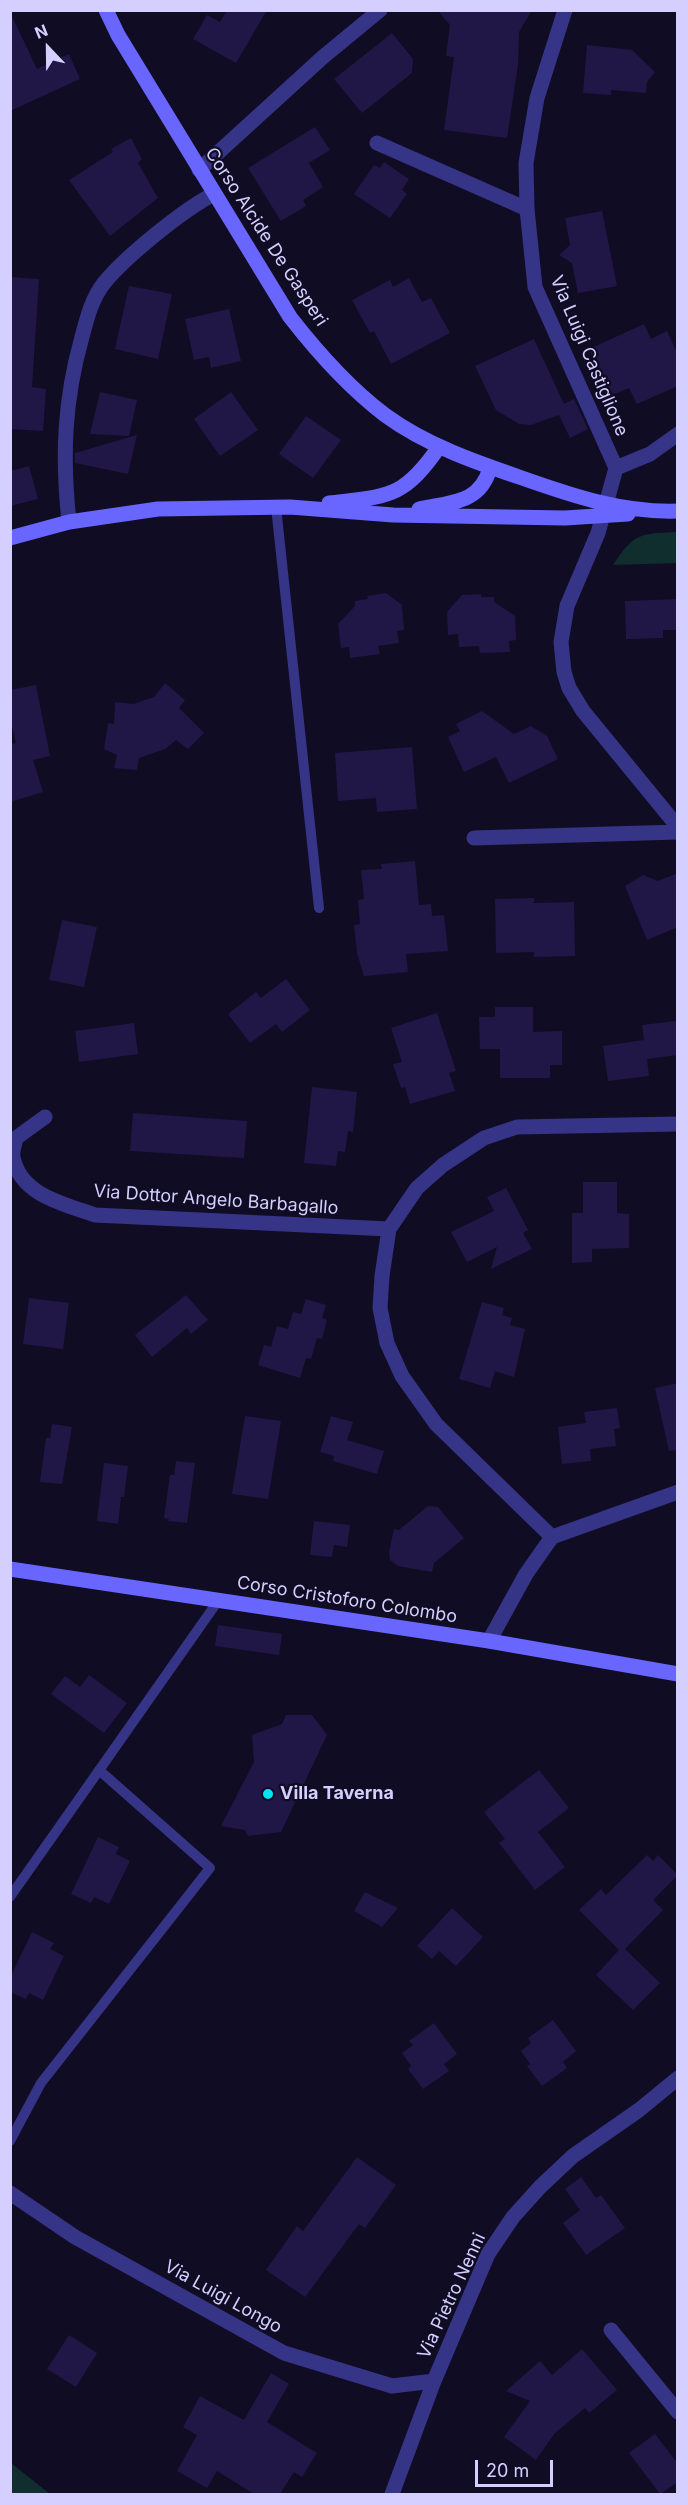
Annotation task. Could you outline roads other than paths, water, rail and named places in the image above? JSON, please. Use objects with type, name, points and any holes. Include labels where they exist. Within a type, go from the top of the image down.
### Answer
[{"type":"street","name":"Corso Alcide De Gasperi","points":[[106,10],[118,35],[199,170],[290,316],[319,355],[352,388],[387,416],[440,447],[490,468],[585,500],[605,510]]},
{"type":"street","points":[[199,170],[323,57],[380,10]]},
{"type":"street","name":"Via Luigi Castiglione","points":[[565,10],[537,98],[526,163],[527,209],[535,287],[615,468]]},
{"type":"street","points":[[376,143],[527,209]]},
{"type":"street","points":[[69,522],[64,436],[71,376],[90,308],[104,283],[126,261],[197,203],[214,194]]},
{"type":"street","points":[[678,434],[650,454],[615,468],[598,534],[567,606],[561,642],[564,672],[569,688],[584,711],[678,827]]},
{"type":"street","points":[[10,538],[69,522],[158,509],[283,507],[380,497],[399,490],[423,471],[440,447]]},
{"type":"street","points":[[393,515],[463,500],[478,491],[486,482],[490,468]]},
{"type":"street","points":[[283,507],[393,515],[565,518],[605,510],[678,511]]},
{"type":"street","points":[[474,838],[678,832]]},
{"type":"street","name":"Via Dottor Angelo Barbagallo","points":[[45,1117],[16,1138],[12,1156],[26,1184],[54,1200],[95,1215],[389,1229]]},
{"type":"street","points":[[552,1537],[436,1424],[402,1376],[387,1343],[380,1308],[389,1229],[417,1188],[443,1165],[484,1138],[517,1127],[678,1124]]},
{"type":"street","points":[[489,1641],[526,1574],[552,1537],[678,1492]]},
{"type":"street","name":"Corso Cristoforo Colombo","points":[[10,1569],[489,1641],[678,1674]]},
{"type":"street","name":"Via Pietro Nenni","points":[[392,2494],[434,2381],[488,2254],[513,2217],[573,2156],[639,2110],[678,2078]]},
{"type":"street","name":"Via Luigi Longo","points":[[10,2193],[75,2237],[284,2353],[392,2386],[434,2381]]},
{"type":"street","points":[[611,2330],[678,2412]]},
{"type":"lane","points":[[283,507],[319,908]]},
{"type":"lane","points":[[10,1897],[218,1600]]},
{"type":"lane","points":[[10,2141],[41,2083],[210,1868],[99,1770]]},
{"type":"place","name":"Villa Taverna","points":[[268,1794]]}]
